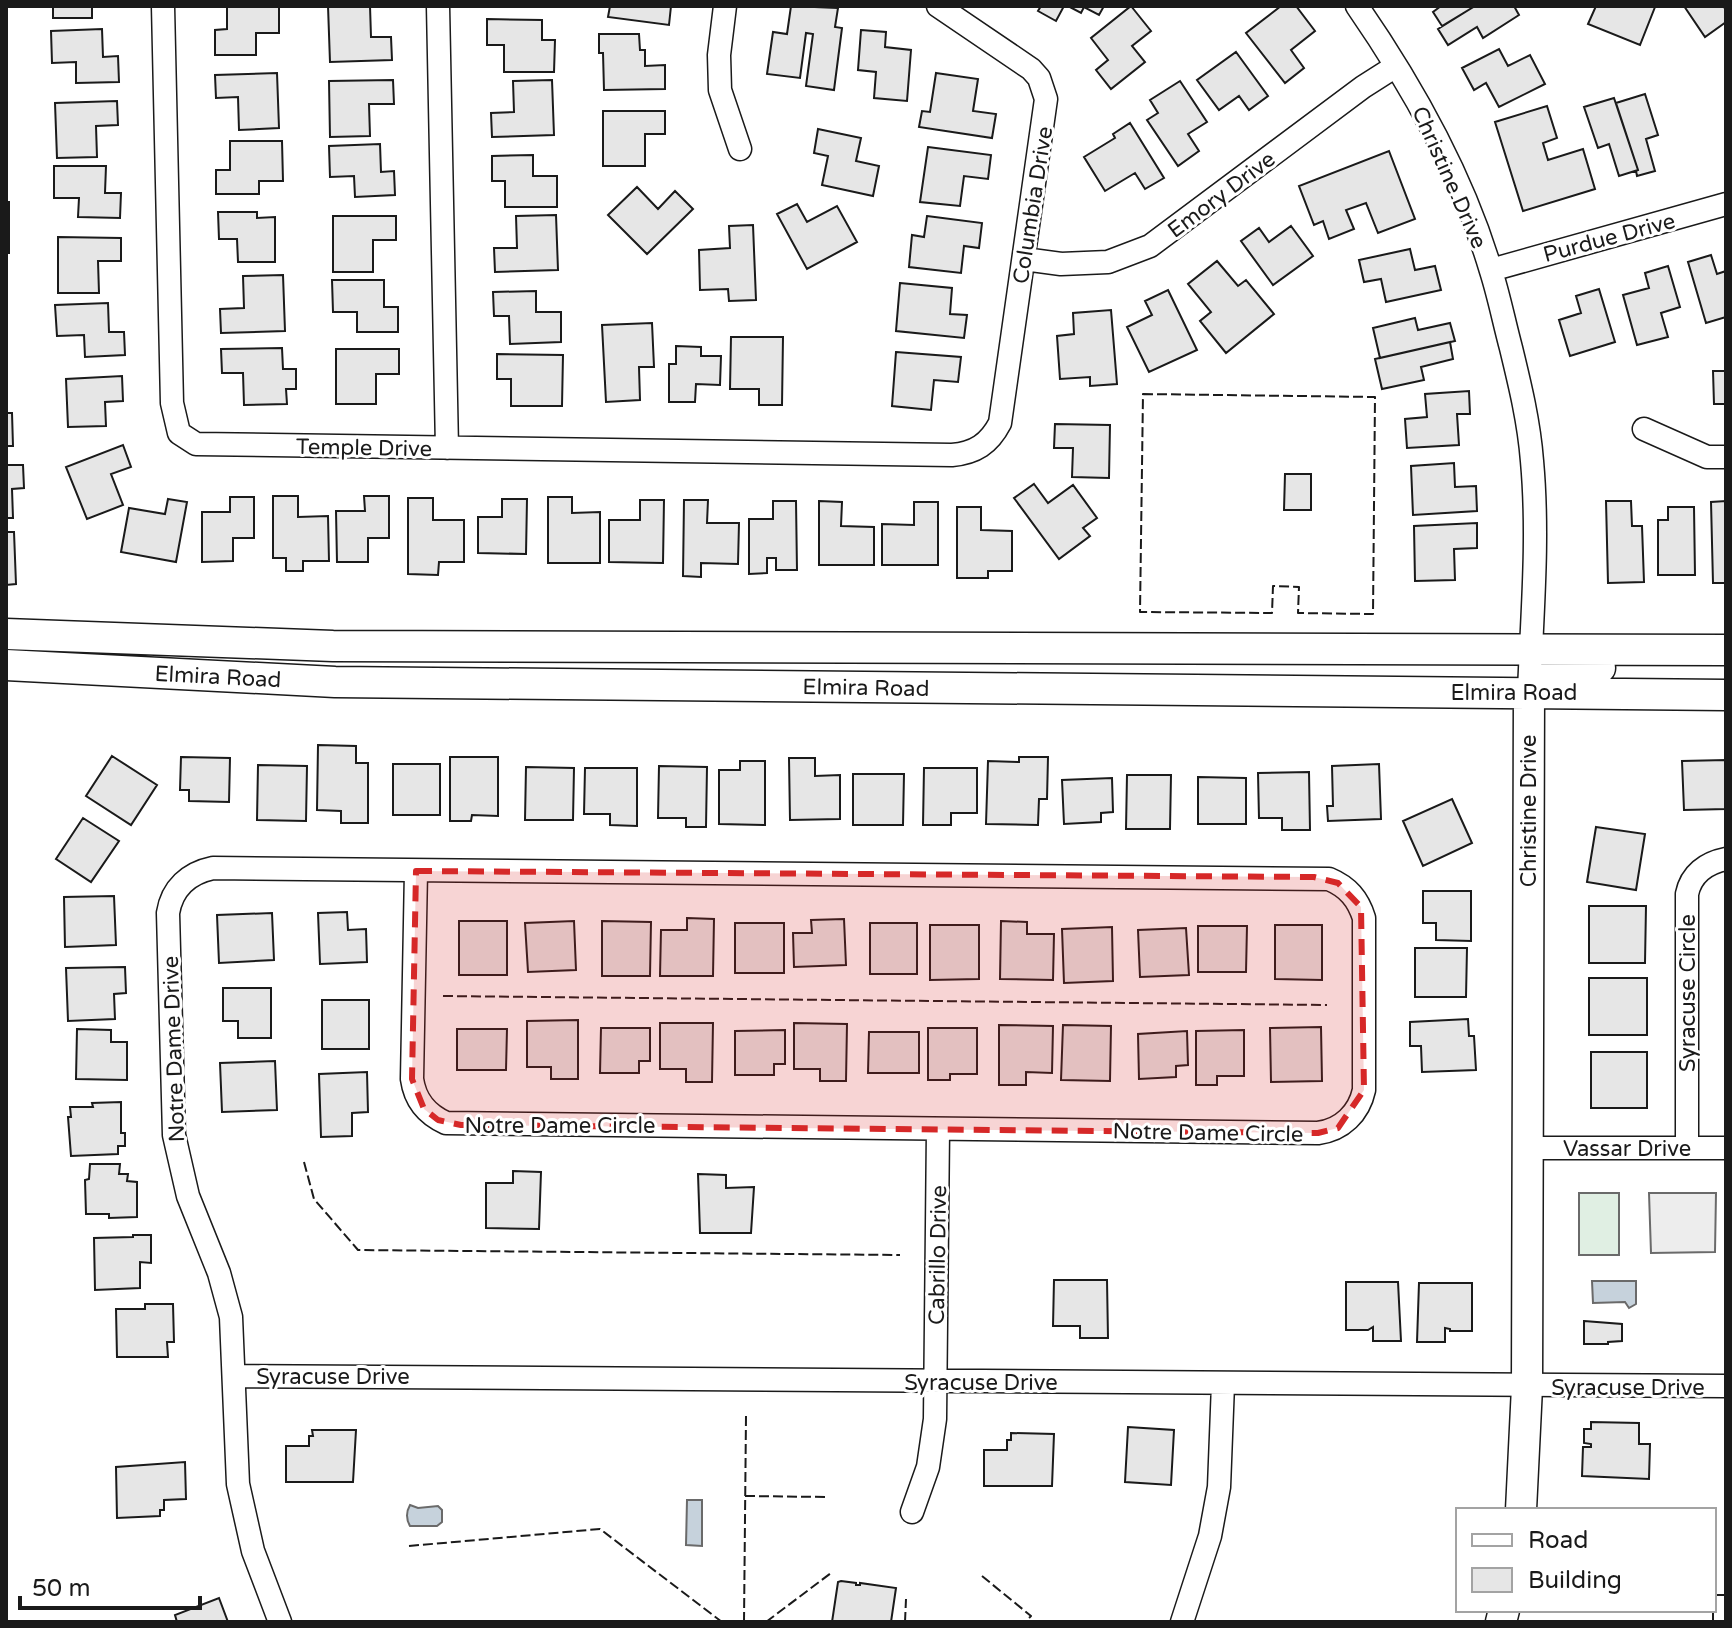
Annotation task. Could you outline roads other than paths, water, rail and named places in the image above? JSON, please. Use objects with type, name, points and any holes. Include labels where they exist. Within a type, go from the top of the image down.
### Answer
[{"type":"main road","name":"Elmira Road","points":[[6,634],[333,646],[1726,650]]},
{"type":"main road","points":[[1264,691],[1348,672],[1508,671],[1518,666],[1530,650]]},
{"type":"main road","points":[[1529,692],[1534,684],[1562,669],[1687,667],[1726,662]]},
{"type":"main road","name":"Elmira Road","points":[[6,665],[335,682],[1726,695]]},
{"type":"main road","name":"Christine Drive","points":[[1521,1508],[1527,1387],[1529,692]]},
{"type":"street","name":"Temple Drive","points":[[163,6],[172,403],[179,433],[196,444],[952,455],[967,454],[980,448]]},
{"type":"street","points":[[438,6],[447,448]]},
{"type":"street","points":[[725,6],[719,55],[720,90],[740,149]]},
{"type":"street","name":"Columbia Drive","points":[[938,6],[1031,69],[1044,89],[1046,108],[1002,412],[995,432],[980,448]]},
{"type":"street","name":"Christine Drive","points":[[1357,6],[1396,66],[1446,156],[1491,270],[1529,430],[1535,533],[1529,692]]},
{"type":"street","name":"Emory Drive","points":[[1024,259],[1061,264],[1108,262],[1150,246],[1363,87],[1396,66]]},
{"type":"street","name":"Purdue Drive","points":[[1491,270],[1726,204]]},
{"type":"street","points":[[1644,429],[1707,457],[1726,457]]},
{"type":"street","name":"Syracuse Circle","points":[[1687,1148],[1687,894],[1690,882],[1698,873],[1710,864],[1726,859]]},
{"type":"street","name":"Notre Dame Circle","points":[[213,868],[1314,877],[1338,883],[1354,896],[1361,907],[1365,930],[1364,1090],[1355,1111],[1338,1128],[1318,1133],[461,1125],[438,1120],[424,1109],[412,1079],[416,871]]},
{"type":"street","name":"Notre Dame Drive","points":[[213,868],[197,871],[184,880],[169,904],[172,1103],[179,1165],[219,1273],[231,1317],[238,1484],[244,1521],[280,1622]]},
{"type":"street","name":"Cabrillo Drive","points":[[912,1512],[928,1467],[935,1419],[938,1129]]},
{"type":"street","name":"Vassar Drive","points":[[1528,1148],[1726,1148]]},
{"type":"street","name":"Syracuse Drive","points":[[235,1376],[1726,1386]]},
{"type":"street","points":[[1182,1622],[1210,1536],[1219,1487],[1223,1384]]}]
